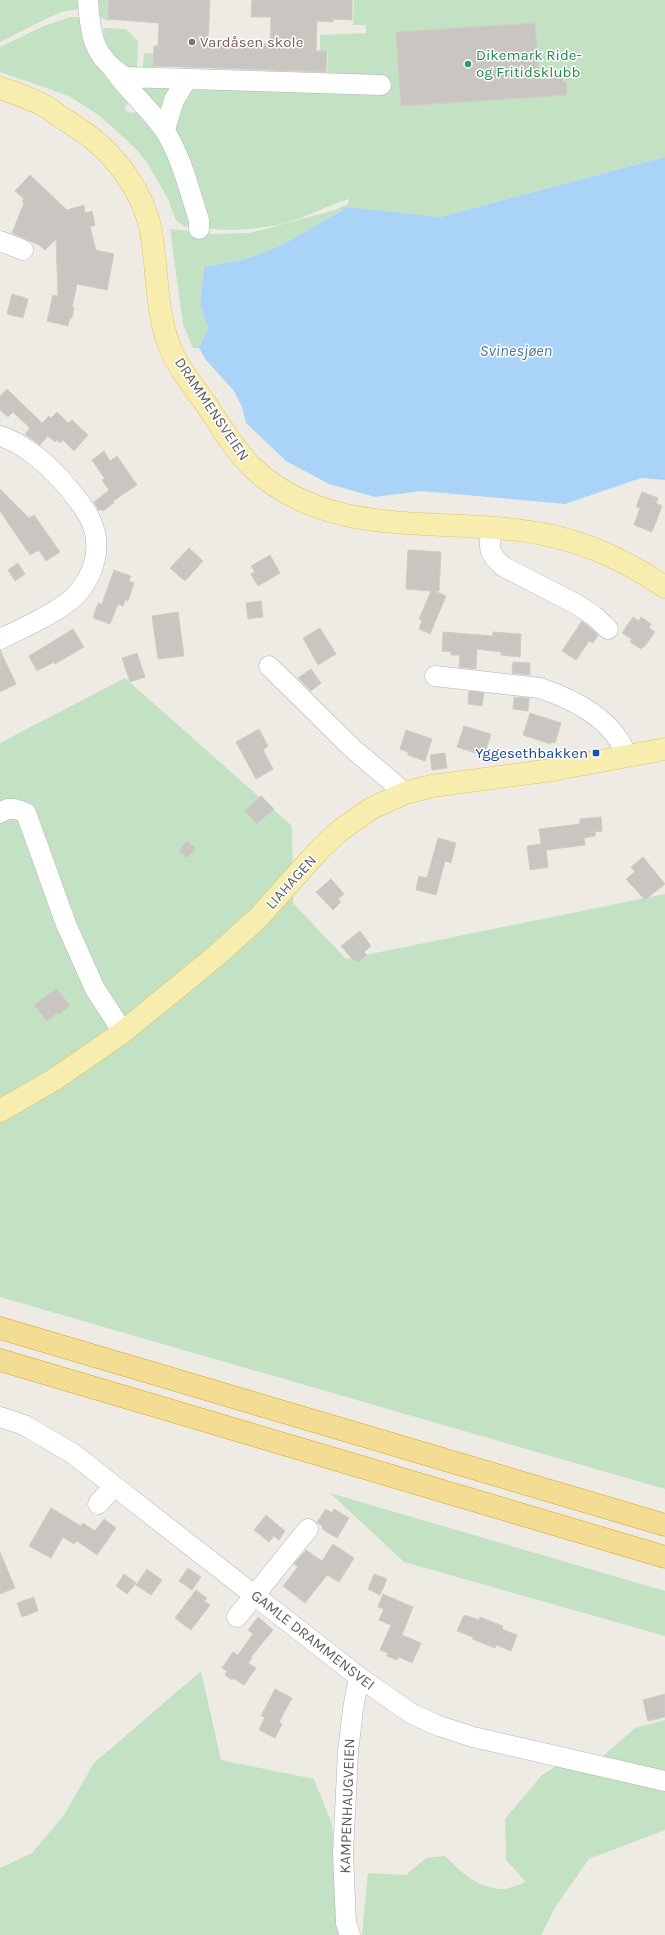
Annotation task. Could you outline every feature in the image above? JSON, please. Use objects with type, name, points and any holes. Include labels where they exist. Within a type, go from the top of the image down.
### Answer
[{"type":"highway","points":[[0,1328],[665,1525]]},
{"type":"highway","points":[[0,1360],[665,1557]]},
{"type":"main road","name":"DRAMMENSVEIEN","points":[[0,88],[46,106],[94,140],[130,182],[142,204],[150,226],[160,301],[170,346],[197,391],[250,465],[284,493],[300,501],[338,515],[396,522],[492,528],[552,536],[604,553],[641,572],[665,587]]},
{"type":"main road","name":"DRAMMENSVEIEN","points":[[0,102],[60,117]]},
{"type":"main road","name":"LIAHAGEN","points":[[0,1111],[55,1079],[123,1032],[217,955],[258,918],[319,850],[339,831],[372,808],[405,793],[432,786],[552,770],[665,748]]},
{"type":"street","points":[[88,0],[90,25],[98,52],[164,130],[179,157],[199,220],[199,229]]},
{"type":"street","points":[[114,70],[125,77],[381,85]]},
{"type":"street","points":[[164,130],[174,100],[187,79]]},
{"type":"street","points":[[0,241],[23,250]]},
{"type":"street","points":[[0,436],[20,446],[41,461],[65,484],[91,519],[97,551],[94,566],[88,579],[75,596],[17,631],[0,639]]},
{"type":"street","points":[[492,528],[489,550],[493,558],[504,567],[593,615],[608,629]]},
{"type":"street","points":[[269,666],[352,748],[405,793]]},
{"type":"street","points":[[435,676],[540,688],[552,692],[576,704],[606,724],[622,743],[627,756]]},
{"type":"street","points":[[0,813],[4,810],[16,809],[26,813],[66,924],[95,988],[123,1032]]},
{"type":"street","name":"GAMLE DRAMMENSVEI","points":[[0,1417],[24,1425],[72,1453],[359,1678],[412,1714],[439,1726],[473,1736],[665,1781]]},
{"type":"street","points":[[98,1504],[114,1486]]},
{"type":"street","points":[[238,1616],[308,1529]]},
{"type":"street","name":"KAMPENHAUGVEIEN","points":[[350,1935],[346,1923],[343,1854],[349,1740],[359,1678]]},
{"type":"green space","points":[[0,0],[85,0],[82,7],[54,15],[0,42]]},
{"type":"green space","points":[[96,0],[110,0],[109,21],[98,17]]},
{"type":"green space","points":[[354,0],[665,0],[665,157],[440,217],[348,207],[282,245],[246,259],[204,267],[200,304],[208,328],[199,348],[193,348],[183,324],[170,229],[212,234],[250,233],[335,210],[348,204],[349,199],[286,223],[235,230],[206,228],[171,121],[191,88],[327,79],[328,51],[320,51],[320,35],[366,33],[366,25],[353,25]]},
{"type":"green space","points":[[70,17],[80,17],[135,108],[128,104],[125,107],[125,110],[130,113],[137,112],[147,121],[157,134],[177,180],[191,225],[185,227],[176,220],[167,197],[146,161],[135,148],[100,116],[69,96],[0,72],[0,47],[44,26]]},
{"type":"green space","points":[[103,28],[126,29],[138,41],[137,71],[117,67],[104,41]]},
{"type":"green space","points":[[144,53],[155,54],[154,72],[142,75]]},
{"type":"green space","points":[[126,80],[180,83],[165,121]]},
{"type":"green space","points":[[125,678],[292,826],[293,903],[346,959],[665,894],[665,1489],[0,1297],[0,743]]},
{"type":"green space","points":[[330,1493],[665,1591],[665,1636],[404,1562]]},
{"type":"green space","points":[[201,1671],[221,1760],[314,1779],[332,1824],[340,1935],[0,1935],[0,1868],[32,1853],[64,1815],[94,1763]]},
{"type":"green space","points":[[665,1720],[665,1830],[589,1859],[556,1906],[541,1935],[362,1935],[368,1873],[406,1875],[426,1858],[445,1856],[471,1878],[485,1886],[506,1889],[526,1882],[506,1860],[505,1819],[542,1775],[558,1765],[603,1756],[635,1728]]},
{"type":"water","name":"Svinesjøen","points":[[665,157],[665,480],[641,478],[565,504],[421,491],[375,497],[329,484],[286,461],[246,423],[242,407],[234,391],[206,360],[199,348],[208,328],[200,304],[204,267],[246,259],[282,245],[348,207],[440,217]]},
{"type":"building","name":"Vardåsen skole","points":[[109,0],[210,0],[208,42],[270,44],[271,17],[251,17],[252,0],[352,0],[352,20],[333,19],[333,22],[317,21],[316,51],[327,51],[326,72],[153,66],[154,46],[158,46],[159,23],[108,19]]},
{"type":"building","name":"Dikemark Ride- og Fritidsklubb","points":[[535,23],[539,79],[563,77],[563,82],[566,82],[567,95],[401,106],[396,32]]},
{"type":"building","points":[[30,175],[67,210],[84,205],[85,213],[92,211],[95,225],[90,227],[96,250],[114,254],[107,290],[77,284],[72,307],[74,308],[72,318],[70,318],[68,326],[47,321],[53,295],[58,296],[56,239],[45,250],[39,245],[12,233],[24,203],[22,201],[24,199],[15,191]]},
{"type":"building","points":[[12,294],[28,299],[23,318],[7,314]]},
{"type":"building","points":[[7,389],[42,423],[49,416],[51,418],[57,412],[68,423],[72,420],[88,435],[74,451],[63,440],[60,443],[57,440],[55,442],[48,436],[40,445],[25,434],[30,428],[13,412],[8,417],[0,410],[0,396]]},
{"type":"building","points":[[104,451],[110,461],[117,456],[137,485],[113,501],[114,503],[103,511],[101,509],[99,511],[94,502],[109,490],[102,480],[105,479],[92,460]]},
{"type":"building","points":[[0,489],[29,518],[34,515],[60,552],[46,561],[39,550],[30,555],[0,511]]},
{"type":"building","points":[[642,492],[658,498],[656,503],[662,506],[652,532],[634,525],[640,508],[636,507]]},
{"type":"building","points":[[189,548],[203,561],[185,581],[170,568]]},
{"type":"building","points":[[408,550],[441,552],[439,591],[435,591],[446,596],[430,634],[419,629],[422,621],[419,619],[431,591],[406,589]]},
{"type":"building","points":[[270,555],[280,573],[258,586],[251,574],[255,572],[251,566]]},
{"type":"building","points":[[18,563],[25,574],[15,581],[8,570]]},
{"type":"building","points":[[114,570],[131,576],[129,581],[134,583],[128,601],[125,600],[123,606],[118,604],[110,624],[93,618],[98,603],[102,604]]},
{"type":"building","points":[[261,601],[263,617],[248,619],[246,603]]},
{"type":"building","points":[[178,612],[184,656],[158,659],[152,616]]},
{"type":"building","points":[[633,617],[639,621],[641,617],[651,624],[649,628],[655,632],[641,649],[630,642],[632,639],[622,633]]},
{"type":"building","points":[[582,621],[598,635],[593,643],[589,641],[576,660],[562,651]]},
{"type":"building","points":[[320,628],[336,654],[318,665],[303,638]]},
{"type":"building","points":[[73,629],[84,647],[55,664],[54,662],[37,671],[29,656]]},
{"type":"building","points":[[443,632],[493,636],[493,632],[521,634],[520,657],[501,655],[501,652],[477,649],[476,669],[459,667],[460,655],[451,655],[451,652],[442,651]]},
{"type":"building","points":[[0,650],[16,684],[0,692]]},
{"type":"building","points":[[137,653],[145,677],[130,682],[122,658]]},
{"type":"building","points":[[513,662],[530,663],[530,675],[512,673]]},
{"type":"building","points":[[311,669],[321,683],[311,691],[298,678]]},
{"type":"building","points":[[469,691],[484,693],[482,706],[468,704]]},
{"type":"building","points":[[514,697],[529,698],[528,711],[513,709]]},
{"type":"building","points":[[530,713],[561,723],[555,743],[551,742],[550,744],[523,735]]},
{"type":"building","points":[[464,726],[491,734],[485,753],[476,750],[475,753],[457,747]]},
{"type":"building","points":[[259,729],[268,746],[263,750],[273,769],[256,779],[236,742]]},
{"type":"building","points":[[406,730],[432,739],[425,761],[408,755],[408,752],[400,749]]},
{"type":"building","points":[[445,753],[447,768],[432,770],[430,755]]},
{"type":"building","points":[[261,796],[274,809],[257,824],[245,811]]},
{"type":"building","points":[[601,817],[602,831],[595,832],[595,836],[584,838],[585,845],[546,850],[548,867],[530,870],[527,846],[541,844],[539,829],[580,824],[580,819]]},
{"type":"building","points":[[438,838],[456,843],[451,863],[445,861],[436,895],[416,890],[419,876],[427,878]]},
{"type":"building","points":[[187,841],[196,849],[187,858],[179,851]]},
{"type":"building","points":[[643,857],[665,884],[645,900],[626,879],[635,872],[631,867]]},
{"type":"building","points":[[331,879],[344,894],[338,899],[341,902],[333,910],[316,892]]},
{"type":"building","points":[[360,931],[371,946],[364,952],[367,955],[358,962],[355,959],[353,960],[341,946]]},
{"type":"building","points":[[56,989],[70,1005],[59,1015],[57,1013],[47,1021],[34,1005]]},
{"type":"building","points":[[51,1508],[81,1526],[83,1523],[95,1531],[104,1519],[116,1528],[97,1555],[77,1541],[74,1544],[63,1537],[51,1558],[29,1546]]},
{"type":"building","points":[[326,1509],[332,1513],[334,1509],[349,1518],[337,1538],[322,1529],[323,1527],[317,1522]]},
{"type":"building","points":[[266,1515],[285,1531],[279,1540],[274,1536],[269,1542],[254,1530]]},
{"type":"building","points":[[333,1544],[354,1558],[339,1582],[327,1575],[305,1603],[283,1586],[298,1567],[294,1564],[306,1550],[322,1561]]},
{"type":"building","points":[[0,1552],[15,1588],[0,1594]]},
{"type":"building","points":[[188,1568],[201,1577],[192,1590],[179,1581]]},
{"type":"building","points":[[147,1569],[162,1580],[151,1595],[136,1585]]},
{"type":"building","points":[[124,1574],[136,1583],[127,1594],[116,1586]]},
{"type":"building","points":[[374,1574],[387,1579],[380,1595],[368,1589]]},
{"type":"building","points":[[196,1590],[207,1598],[204,1601],[210,1605],[191,1630],[175,1618]]},
{"type":"building","points":[[383,1594],[413,1607],[402,1635],[421,1643],[412,1663],[399,1657],[397,1660],[387,1656],[388,1653],[380,1650],[391,1625],[379,1620],[384,1609],[378,1607]]},
{"type":"building","points":[[34,1597],[38,1611],[22,1617],[17,1603]]},
{"type":"building","points":[[464,1615],[479,1620],[480,1617],[503,1626],[502,1629],[517,1635],[511,1651],[496,1645],[495,1648],[457,1631]]},
{"type":"building","points":[[258,1617],[273,1630],[251,1657],[252,1658],[248,1663],[256,1668],[244,1685],[225,1675],[227,1671],[222,1668],[233,1652],[238,1655],[253,1634],[248,1630]]},
{"type":"building","points":[[275,1689],[292,1698],[279,1722],[282,1724],[275,1738],[259,1730],[265,1717],[261,1716]]},
{"type":"building","points":[[665,1694],[665,1717],[648,1721],[643,1700]]},
{"type":"place","name":"Vardåsen skole","points":[[192,42]]},
{"type":"place","name":"Dikemark Ride- og Fritidsklubb","points":[[468,64]]},
{"type":"place","name":"Yggesethbakken","points":[[596,753]]}]
